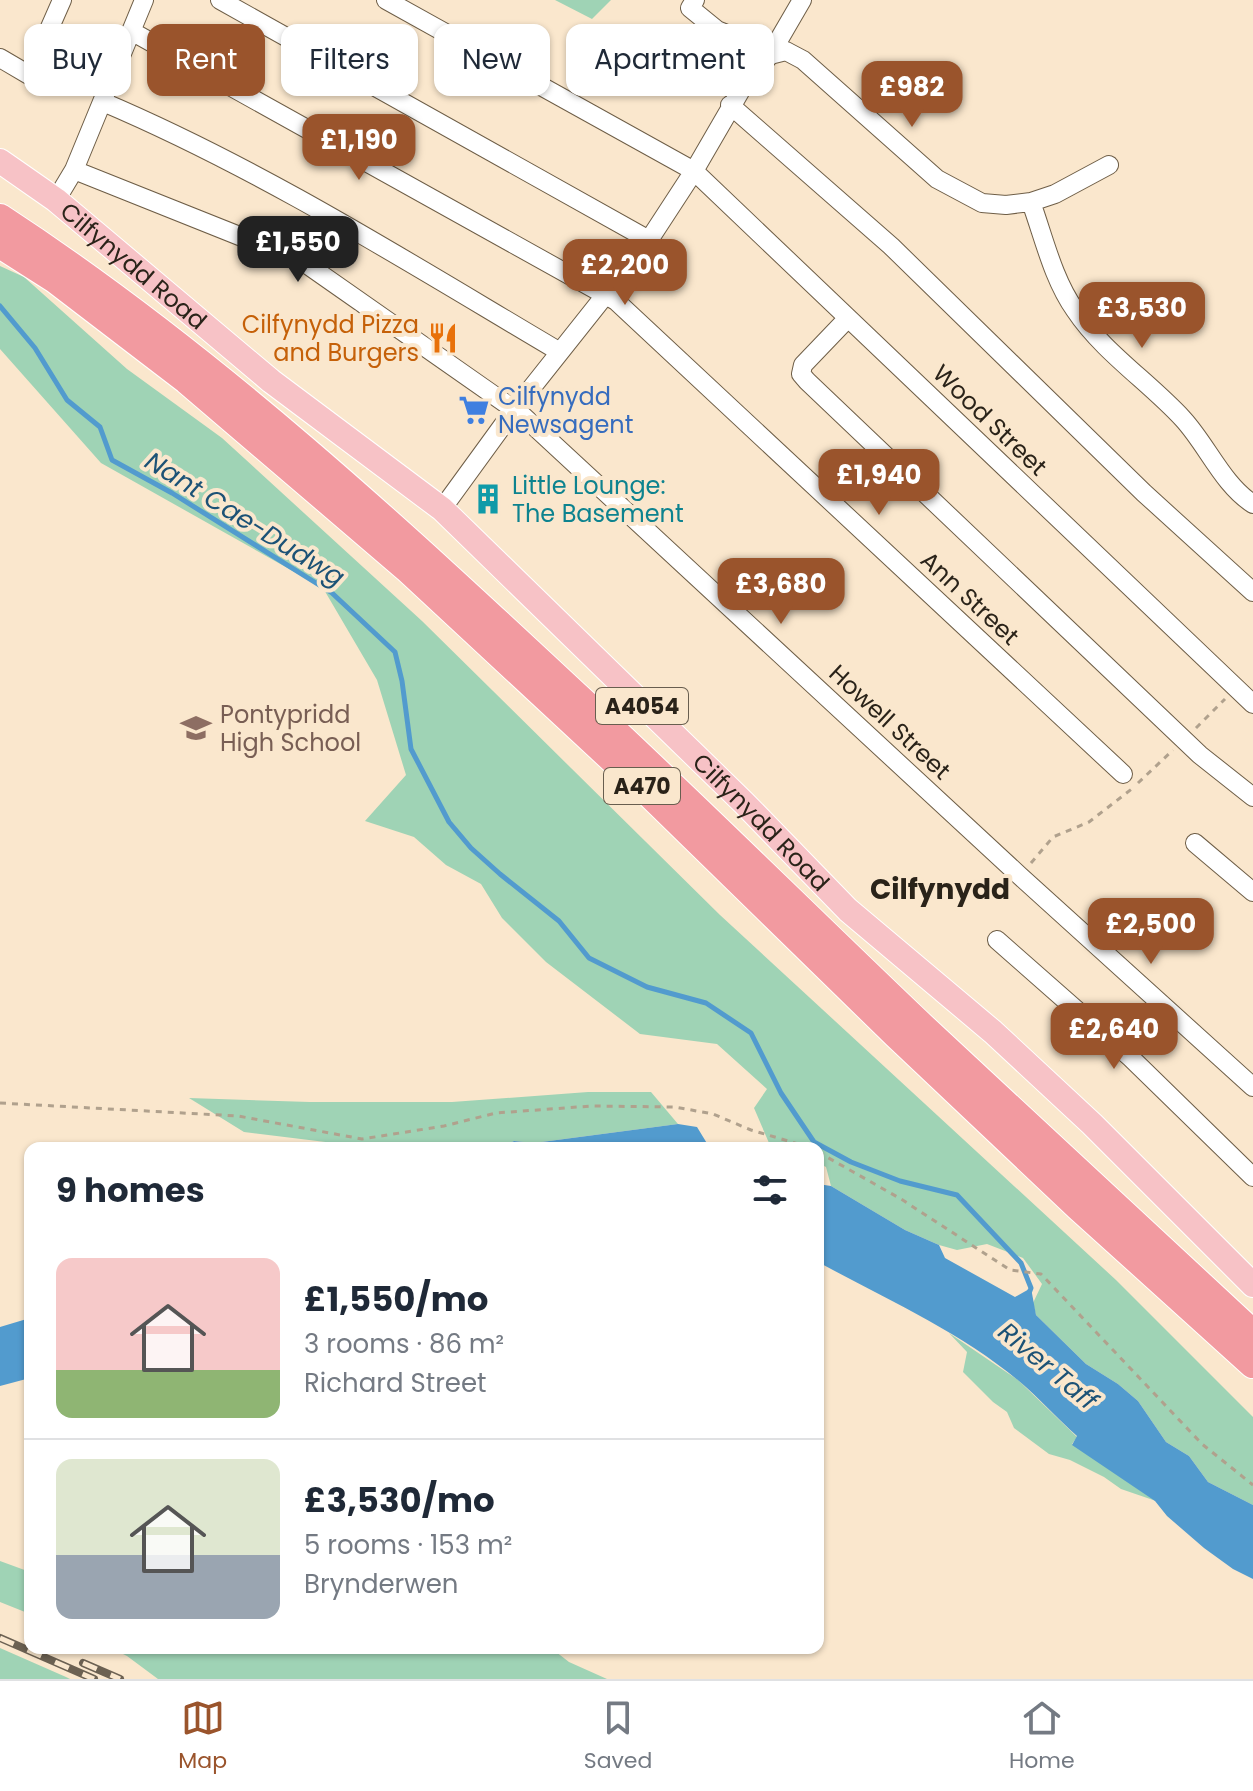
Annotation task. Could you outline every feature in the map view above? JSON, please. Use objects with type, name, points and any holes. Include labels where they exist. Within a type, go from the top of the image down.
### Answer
[{"type":"highway","name":"A470","points":[[0,218],[72,265],[194,357],[419,549],[908,1013],[1253,1334]]},
{"type":"highway","name":"A470","points":[[0,244],[55,279],[187,380],[407,568],[644,788],[896,1034],[1067,1195],[1253,1364]]},
{"type":"main road","name":"Cilfynydd Road","points":[[0,161],[56,200],[271,381],[442,509],[744,803],[848,910],[993,1032],[1092,1124],[1253,1285]]},
{"type":"street","points":[[0,58],[29,75],[62,0]]},
{"type":"street","points":[[131,31],[144,0]]},
{"type":"street","points":[[220,0],[649,240]]},
{"type":"street","name":"Wood Street","points":[[386,0],[694,171],[1250,696]]},
{"type":"street","points":[[695,0],[690,8],[710,24]]},
{"type":"street","points":[[774,47],[802,0]]},
{"type":"street","name":"Ann Street","points":[[131,31],[607,295],[1123,774]]},
{"type":"street","points":[[774,57],[786,51],[803,60],[937,179],[982,203],[1006,205],[1031,202],[1055,194],[1109,165]]},
{"type":"street","points":[[56,200],[74,170],[105,96]]},
{"type":"street","points":[[442,509],[514,410],[649,240],[737,96]]},
{"type":"street","points":[[103,102],[161,127],[354,230],[560,352]]},
{"type":"street","points":[[730,105],[901,255],[1144,493],[1253,592]]},
{"type":"street","name":"Howell Street","points":[[74,170],[302,261],[514,410],[1020,876],[1250,1078]]},
{"type":"street","points":[[1031,202],[1062,289],[1074,310],[1089,329],[1184,420],[1232,484],[1253,504]]},
{"type":"street","points":[[848,318],[803,365],[801,374],[1200,755],[1253,797]]},
{"type":"street","points":[[1195,843],[1253,892]]},
{"type":"street","points":[[997,940],[1093,1023],[1253,1177]]},
{"type":"path","points":[[0,1103],[238,1116],[362,1139],[444,1126],[496,1113],[592,1106],[675,1107],[713,1114],[792,1142]]},
{"type":"path","points":[[824,1155],[901,1199],[1010,1270],[1041,1274],[1202,1444],[1253,1485]]},
{"type":"green space","points":[[555,0],[611,0],[592,19]]},
{"type":"green space","points":[[0,266],[24,277],[127,369],[222,438],[422,621],[720,915],[1116,1280],[1253,1417],[1253,1505],[1208,1482],[1189,1456],[1166,1442],[1138,1401],[1086,1364],[1036,1315],[1033,1303],[1042,1284],[1023,1258],[987,1244],[957,1250],[939,1245],[905,1230],[831,1186],[824,1166],[824,1142],[769,1142],[754,1108],[767,1089],[717,1044],[640,1034],[546,962],[502,918],[481,884],[446,865],[414,837],[365,821],[406,775],[377,680],[323,588],[101,463],[0,349]]},
{"type":"green space","points":[[588,1092],[651,1092],[678,1124],[542,1142],[325,1142],[244,1132],[189,1098],[310,1102],[452,1102]]},
{"type":"green space","points":[[949,1333],[1018,1380],[1077,1437],[1072,1444],[1156,1501],[1121,1489],[1070,1460],[1049,1454],[1014,1428],[1007,1412],[963,1372],[967,1352]]},
{"type":"green space","points":[[0,1561],[24,1570],[24,1612],[0,1602]]},
{"type":"green space","points":[[0,1648],[66,1677],[70,1679],[0,1679]]},
{"type":"green space","points":[[123,1654],[559,1654],[607,1679],[158,1679]]},
{"type":"water","points":[[678,1124],[697,1127],[706,1142],[542,1142]]},
{"type":"water","name":"River Taff","points":[[824,1185],[831,1186],[905,1230],[939,1245],[945,1258],[1015,1297],[1031,1288],[1036,1315],[1086,1364],[1138,1401],[1166,1442],[1189,1456],[1208,1482],[1253,1505],[1253,1579],[1204,1548],[1167,1516],[1155,1501],[1072,1445],[1077,1436],[996,1363],[922,1317],[824,1265]]},
{"type":"water","points":[[24,1320],[24,1380],[0,1386],[0,1327]]},
{"type":"waterway","name":"Nant Cae-Dudwg","points":[[0,306],[35,348],[67,400],[100,427],[112,460],[172,493],[332,593],[395,652],[411,749],[449,822],[471,848],[559,921],[589,958],[647,987],[706,1003],[751,1033],[781,1093],[814,1142]]},
{"type":"waterway","name":"Nant Cae-Dudwg","points":[[824,1147],[851,1162],[900,1181],[957,1195],[1021,1263],[1031,1288],[1029,1293]]},
{"type":"railway","points":[[0,1638],[24,1648]]},
{"type":"railway","points":[[37,1654],[94,1679]]},
{"type":"railway","points":[[83,1663],[120,1679]]},
{"type":"place","name":"Cilfynydd Pizza and Burgers","points":[[443,338]]},
{"type":"place","name":"Cilfynydd Newsagent","points":[[474,410]]},
{"type":"place","name":"Little Lounge: The Basement","points":[[488,499]]},
{"type":"place","name":"Pontypridd High School","points":[[196,728]]},
{"type":"district","name":"Cilfynydd","points":[[940,889]]}]
